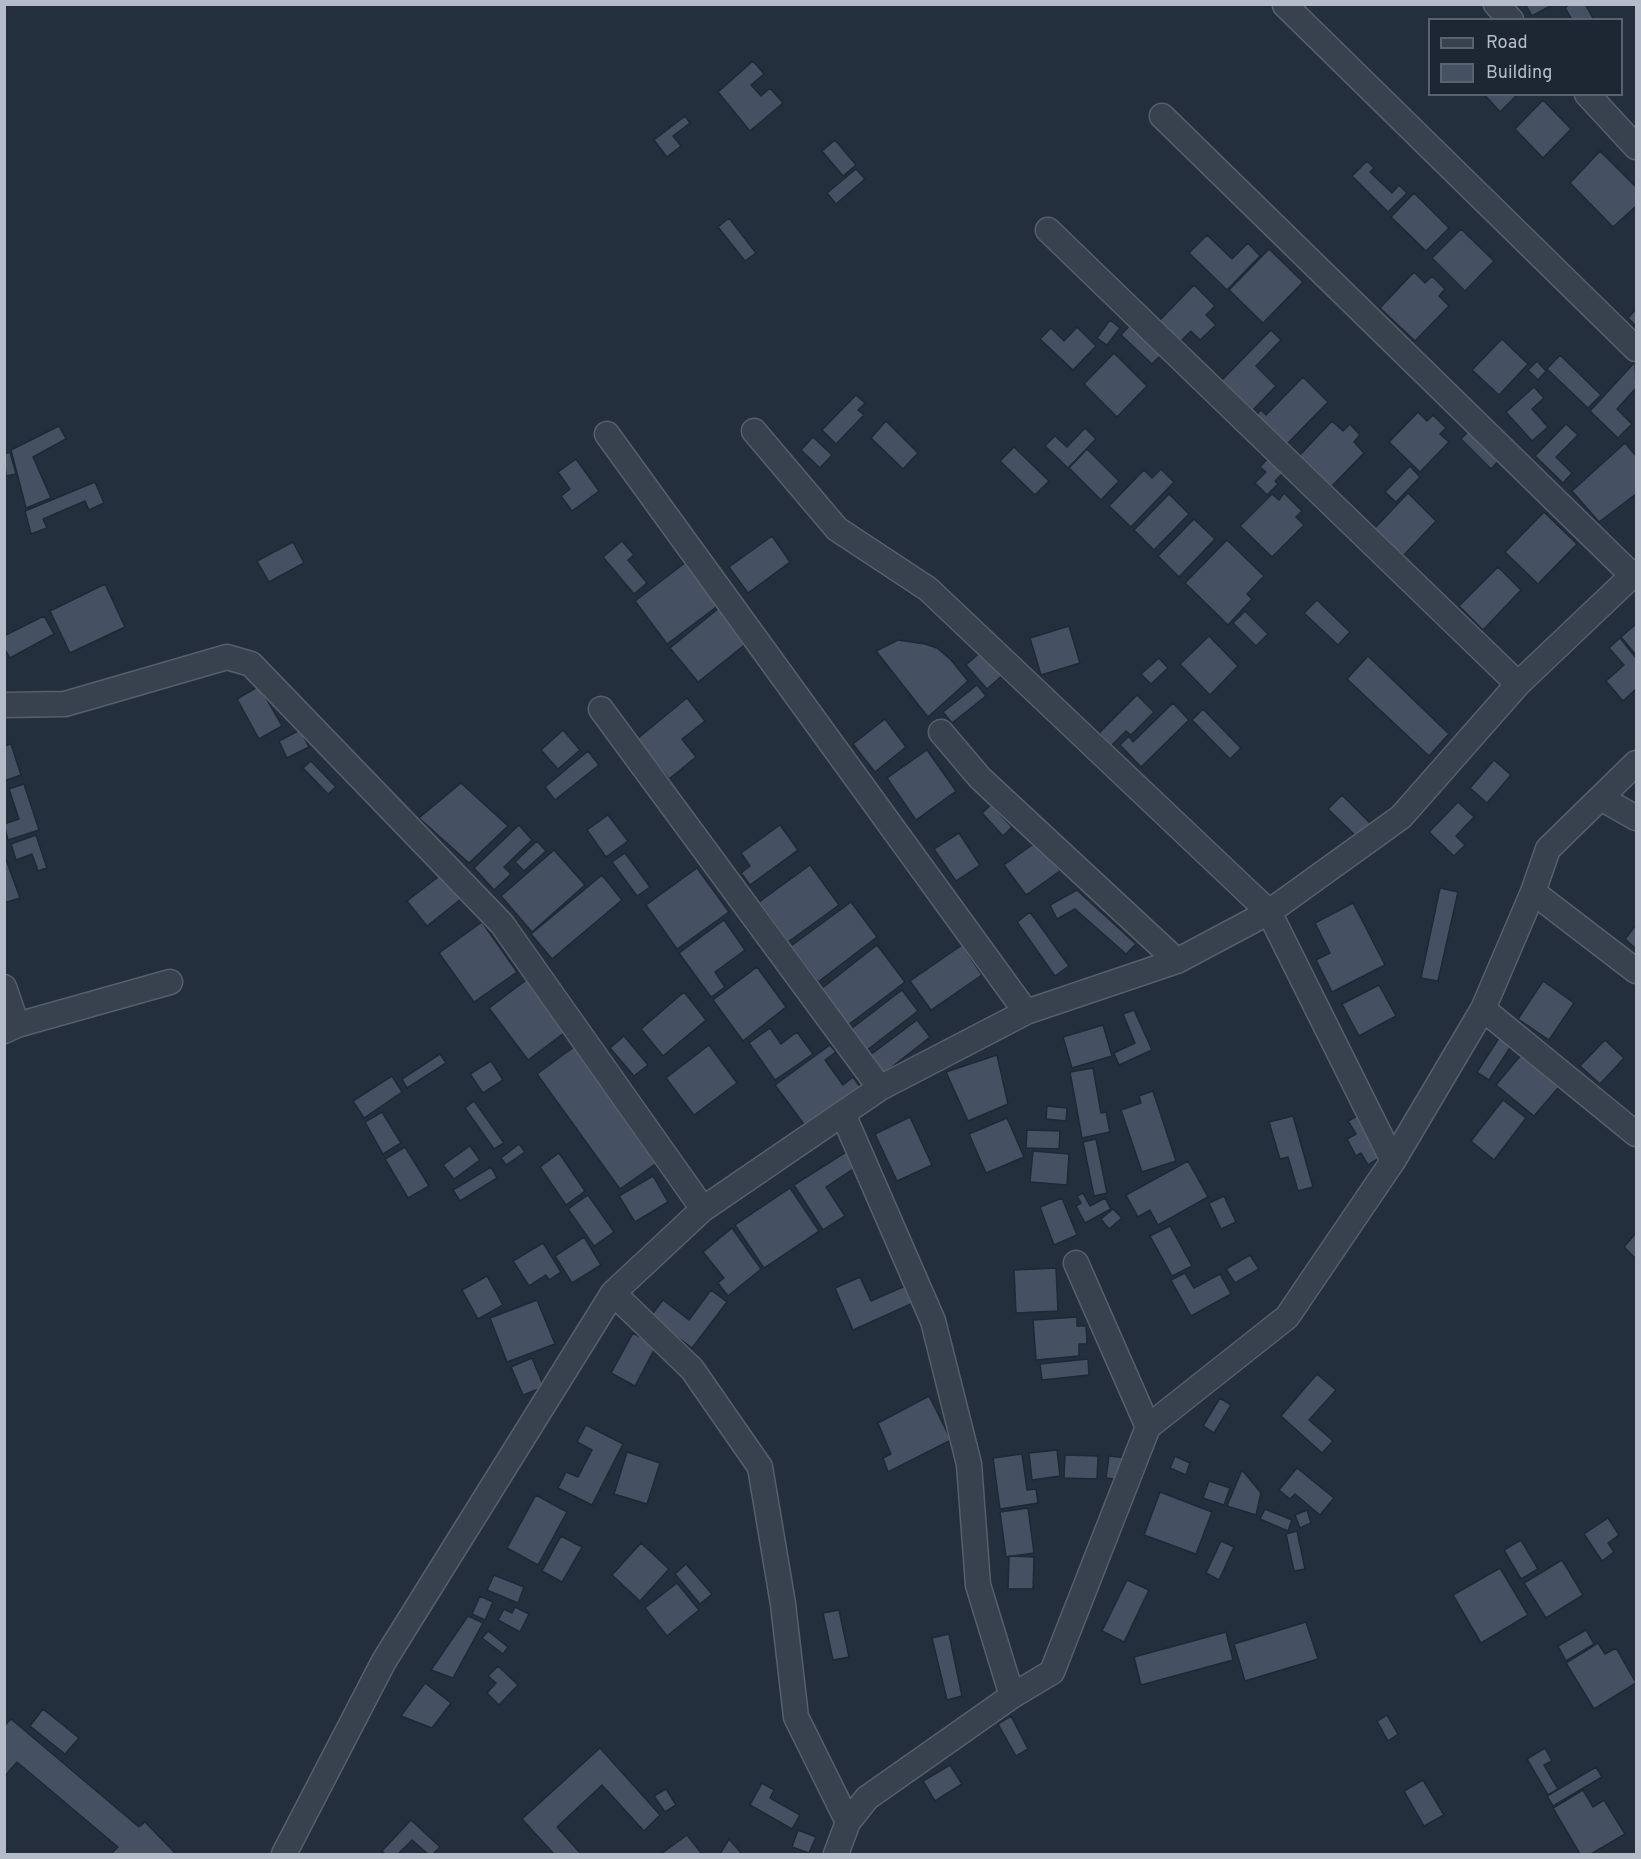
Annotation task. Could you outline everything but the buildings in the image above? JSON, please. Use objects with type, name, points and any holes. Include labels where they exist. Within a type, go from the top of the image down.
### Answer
[{"type":"street","points":[[1496,4],[1509,18]]},
{"type":"street","points":[[1285,5],[1636,349]]},
{"type":"street","points":[[1589,96],[1636,147]]},
{"type":"street","points":[[284,1854],[384,1661],[613,1293],[703,1209],[880,1088],[1026,1012],[1177,961],[1269,912],[1401,817],[1518,684],[1634,573],[1162,116]]},
{"type":"street","points":[[1048,230],[1518,684]]},
{"type":"street","points":[[754,431],[837,529],[928,589],[1269,912],[1393,1161]]},
{"type":"street","points":[[607,434],[1026,1012]]},
{"type":"street","points":[[4,705],[65,704],[227,657],[251,664],[502,924],[703,1209]]},
{"type":"street","points":[[601,709],[880,1088]]},
{"type":"street","points":[[941,732],[980,777],[1177,961]]},
{"type":"street","points":[[836,1854],[848,1821],[867,1798],[1012,1696],[1052,1672],[1148,1427],[1287,1317],[1393,1161],[1483,1009],[1533,892],[1548,849],[1636,763]]},
{"type":"street","points":[[1601,798],[1636,818]]},
{"type":"street","points":[[1533,892],[1636,971]]},
{"type":"street","points":[[4,987],[11,1028],[170,982]]},
{"type":"street","points":[[1483,1009],[1636,1134]]},
{"type":"street","points":[[843,1114],[933,1321],[969,1464],[978,1585],[1012,1696]]},
{"type":"street","points":[[1076,1263],[1148,1427]]},
{"type":"street","points":[[613,1293],[692,1369],[760,1467],[783,1604],[796,1717],[848,1821]]}]
